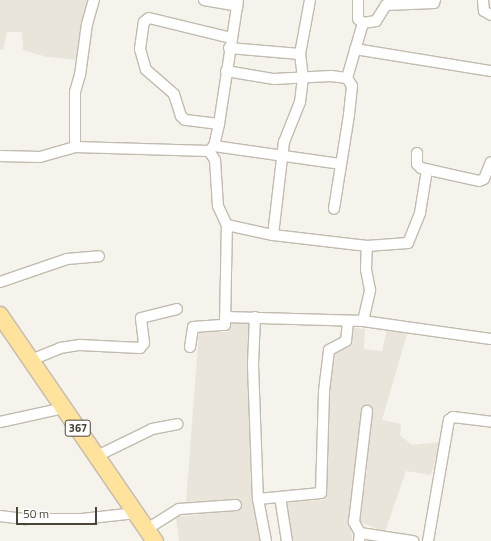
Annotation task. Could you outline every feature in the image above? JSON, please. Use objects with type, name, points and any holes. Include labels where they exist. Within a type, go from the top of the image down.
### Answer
[{"type":"main road","name":"367","points":[[1,317],[151,535]]},
{"type":"street","points":[[74,147],[74,96],[80,74],[87,24],[94,0]]},
{"type":"street","points":[[190,347],[193,327],[222,327],[225,325],[227,225],[218,206],[215,160],[212,148],[218,124],[237,3],[204,0]]},
{"type":"street","points":[[273,235],[284,142],[300,102],[303,78],[300,54],[310,0]]},
{"type":"street","points":[[358,0],[358,19],[363,23],[376,21],[386,5],[434,3],[435,0]]},
{"type":"street","points":[[483,0],[484,12],[491,15]]},
{"type":"street","points":[[218,124],[186,120],[181,116],[174,94],[146,70],[140,48],[144,22],[149,18],[231,38]]},
{"type":"street","points":[[334,209],[340,164],[350,115],[352,86],[347,78],[363,23]]},
{"type":"street","points":[[229,48],[300,54]]},
{"type":"street","points":[[355,49],[491,71]]},
{"type":"street","points":[[226,71],[274,79],[331,76],[347,78]]},
{"type":"street","points":[[0,156],[40,157],[74,147],[212,148],[340,164]]},
{"type":"street","points":[[417,153],[417,164],[426,170],[479,180],[484,179],[491,162]]},
{"type":"street","points":[[227,225],[273,235],[367,246],[408,243],[420,213],[426,170]]},
{"type":"street","points":[[363,322],[370,290],[366,270],[367,246]]},
{"type":"street","points":[[0,282],[67,259],[99,256]]},
{"type":"street","points":[[31,360],[60,348],[80,345],[140,348],[144,343],[141,318],[177,309]]},
{"type":"street","points":[[225,316],[363,322],[491,339]]},
{"type":"street","points":[[254,317],[253,365],[258,499],[266,541]]},
{"type":"street","points":[[258,499],[321,493],[324,391],[329,350],[346,341],[348,321]]},
{"type":"street","points":[[0,422],[64,408]]},
{"type":"street","points":[[367,411],[354,522],[359,537],[413,541]]},
{"type":"street","points":[[428,541],[449,420],[453,417],[491,422]]},
{"type":"street","points":[[97,456],[152,429],[178,424]]},
{"type":"street","points":[[280,497],[287,541]]},
{"type":"street","points":[[151,535],[179,509],[236,505]]},
{"type":"street","points":[[0,516],[26,519],[82,519],[136,513]]},
{"type":"shaded area","points":[[0,0],[89,0],[78,60],[47,57],[23,50],[22,32],[7,32],[3,50],[0,49]]},
{"type":"shaded area","points":[[231,322],[249,323],[251,488],[260,541],[179,541],[176,517],[240,510],[240,500],[186,502],[199,332],[227,332]]},
{"type":"shaded area","points":[[354,328],[365,329],[364,349],[382,351],[387,329],[407,334],[382,420],[401,424],[400,435],[412,445],[440,442],[431,475],[406,471],[385,532],[360,522],[367,467],[357,465],[349,521],[353,541],[291,541],[286,502],[323,500],[326,492],[329,398],[334,351],[347,348]]}]
